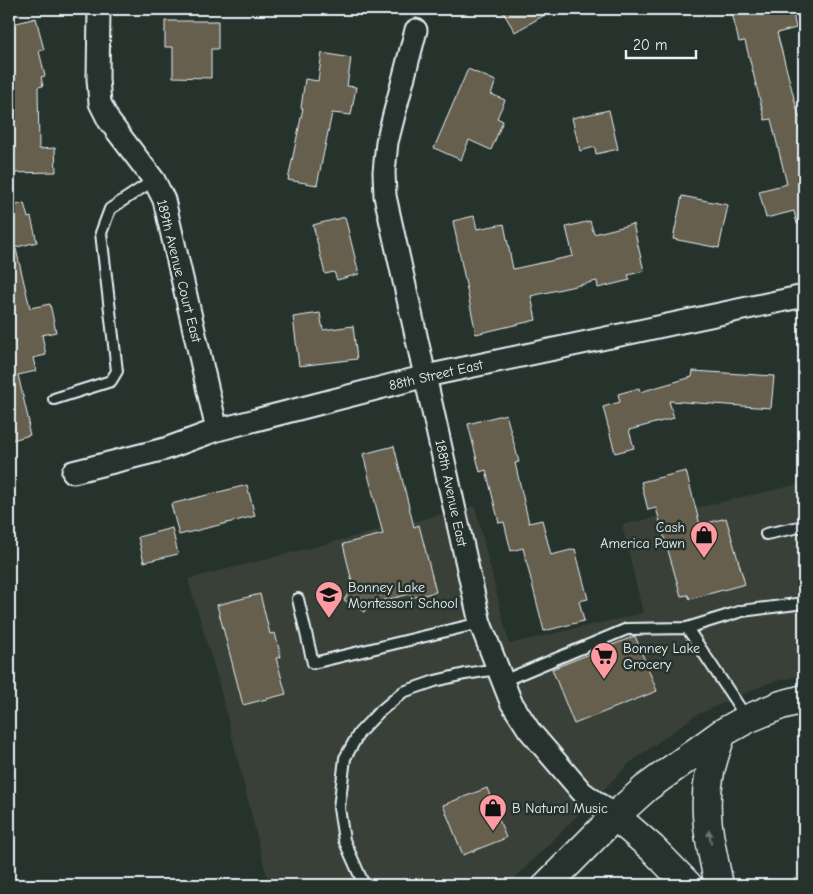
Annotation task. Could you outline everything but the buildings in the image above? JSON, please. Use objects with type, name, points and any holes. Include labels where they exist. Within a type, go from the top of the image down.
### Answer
[{"type":"street","name":"189th Avenue Court East","points":[[99,9],[98,79],[100,103],[109,121],[154,180],[164,200],[217,430]]},
{"type":"street","name":"188th Avenue East","points":[[416,30],[386,142],[385,196],[480,623],[512,702],[529,730],[582,792],[615,816],[652,848],[688,885]]},
{"type":"street","name":"88th Street East","points":[[73,472],[165,449],[217,430],[426,376],[804,296]]},
{"type":"street","points":[[547,885],[615,816],[646,788],[722,733],[747,719],[781,705],[804,699]]},
{"type":"street","points":[[719,885],[706,808],[709,778],[722,733]]},
{"type":"lane","points":[[54,399],[111,381],[117,371],[101,233],[110,209],[154,180]]},
{"type":"lane","points":[[766,534],[804,526]]},
{"type":"lane","points":[[298,598],[313,663],[480,623]]},
{"type":"lane","points":[[364,885],[344,840],[339,808],[345,758],[359,733],[378,713],[403,692],[465,674],[500,675],[627,629],[687,628],[742,611],[804,603]]},
{"type":"lane","points":[[687,628],[747,719]]},
{"type":"shaded area","points":[[804,483],[804,675],[771,682],[694,716],[630,763],[508,885],[269,885],[218,680],[188,579],[475,506],[509,644],[643,613],[622,525]]},
{"type":"place","name":"Cash America Pawn","points":[[704,559]]},
{"type":"place","name":"Bonney Lake Montessori School","points":[[329,619]]},
{"type":"place","name":"Bonney Lake Grocery","points":[[604,680]]},
{"type":"place","name":"B Natural Music","points":[[493,832]]}]
